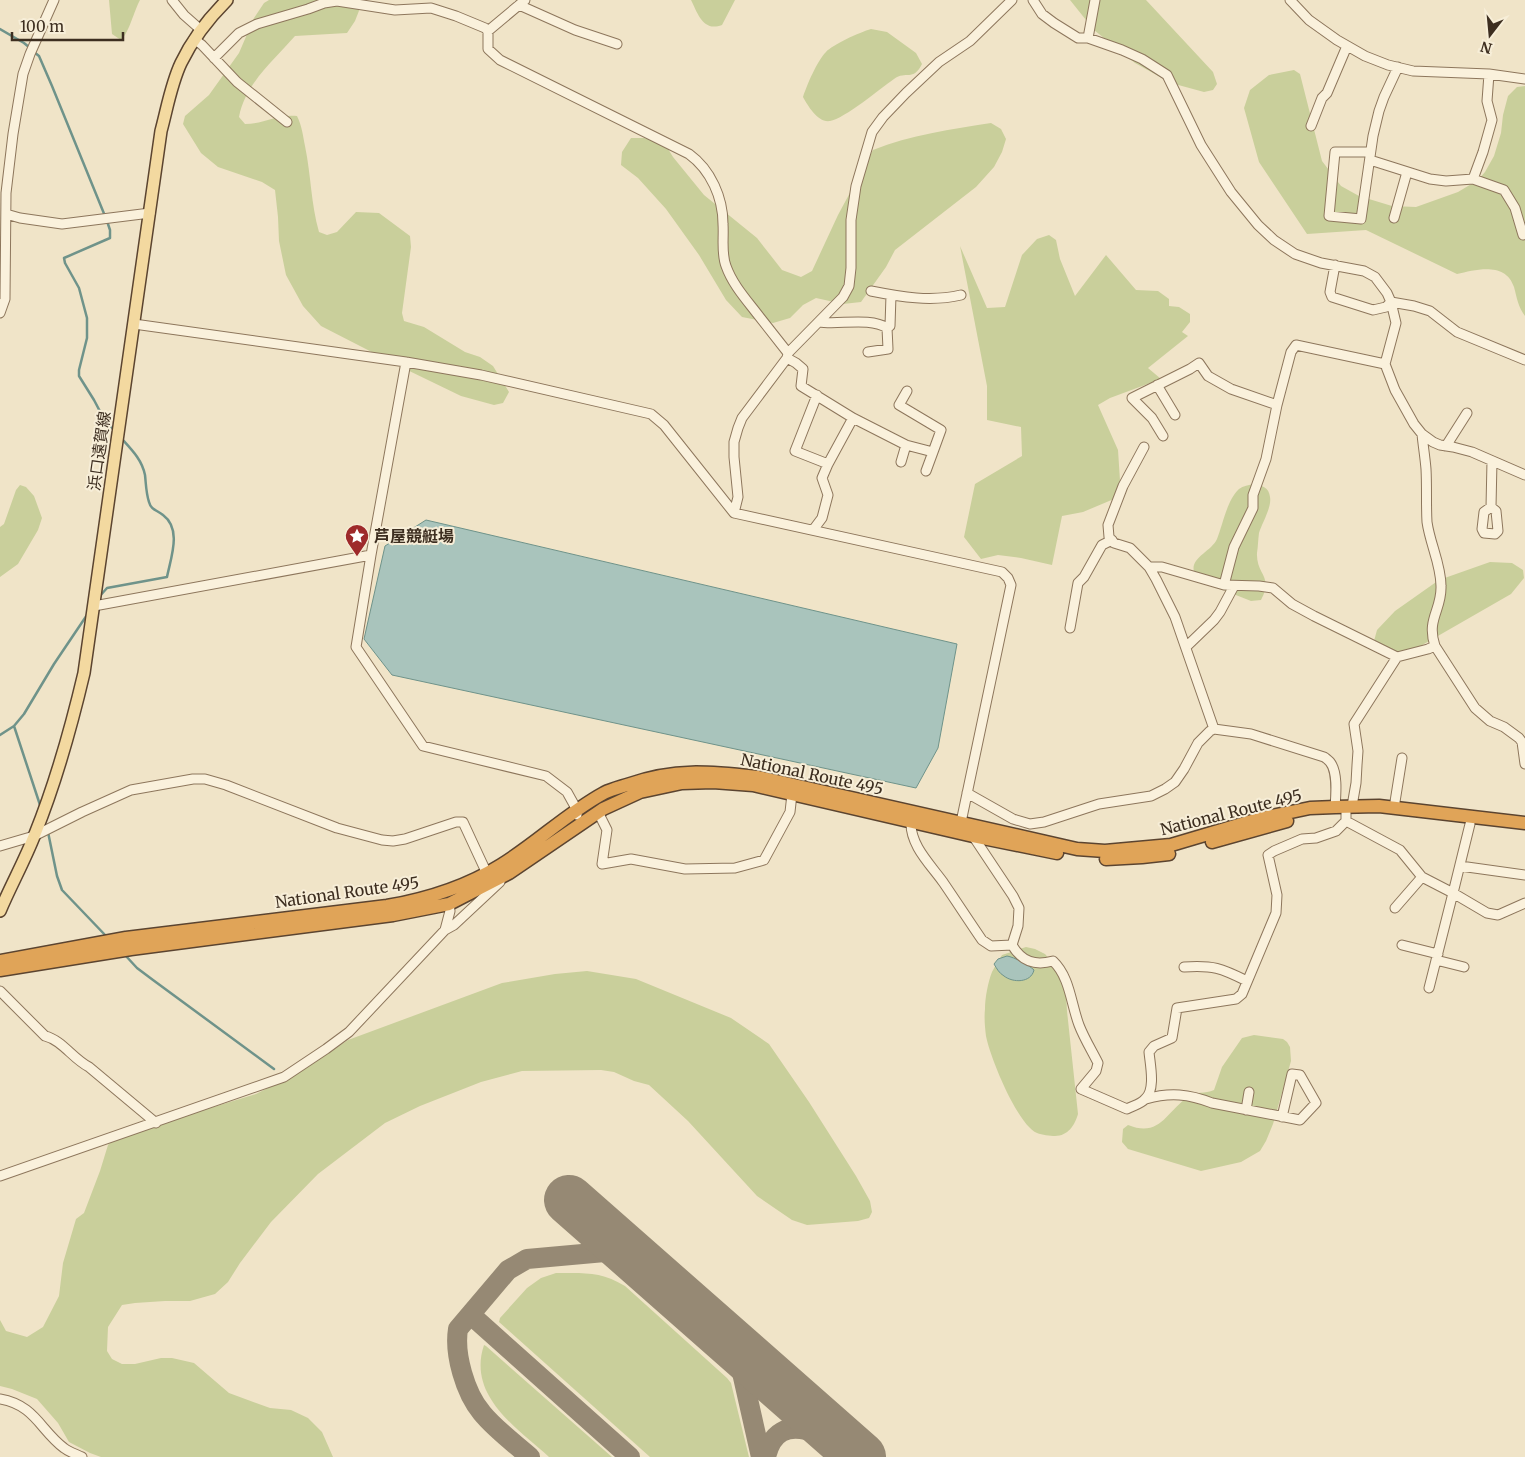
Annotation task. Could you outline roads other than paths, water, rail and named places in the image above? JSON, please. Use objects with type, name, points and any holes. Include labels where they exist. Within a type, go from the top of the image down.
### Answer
[{"type":"highway","name":"National Route 495","points":[[128,943],[394,915],[449,904],[489,878],[502,864],[577,810],[606,792],[647,778],[680,772],[714,772],[758,777],[960,828],[973,836],[1082,858],[1134,858],[1170,854],[1287,821],[1378,806],[1525,823]]},
{"type":"highway","name":"National Route 495","points":[[0,960],[104,947],[406,903],[509,873],[598,812],[640,792],[682,783],[713,782],[753,785],[911,822],[960,828],[1077,849],[1106,851],[1170,845],[1262,818],[1310,808],[1525,831]]},
{"type":"highway","name":"National Route 495","points":[[0,970],[104,947]]},
{"type":"main road","name":"浜口遠賀線","points":[[0,911],[34,836],[70,732],[84,673],[161,131],[170,94],[181,64],[198,35],[227,0]]},
{"type":"street","points":[[0,313],[5,299],[6,193],[23,74],[54,0]]},
{"type":"street","points":[[172,0],[214,58],[237,82],[287,122]]},
{"type":"street","points":[[734,513],[738,497],[734,442],[742,418],[788,356],[843,296],[849,286],[851,268],[850,220],[856,186],[872,132],[883,117],[906,93],[939,62],[970,41],[1012,0]]},
{"type":"street","points":[[1033,0],[1042,14],[1078,38],[1088,38],[1142,59],[1167,75],[1201,145],[1231,192],[1258,225],[1274,240],[1295,254],[1320,263],[1364,271],[1375,277],[1387,293],[1396,323],[1385,364],[1395,390],[1422,434],[1433,442],[1472,452],[1522,474],[1525,464]]},
{"type":"street","points":[[1088,38],[1095,0]]},
{"type":"street","points":[[214,58],[239,33],[257,24],[324,3],[337,1],[395,10],[431,8],[456,16],[488,31]]},
{"type":"street","points":[[1294,1],[1309,20],[1337,40],[1365,56],[1388,65],[1413,71],[1488,74],[1525,79]]},
{"type":"street","points":[[488,31],[522,3],[575,30],[617,44]]},
{"type":"street","points":[[488,31],[488,49],[500,60],[689,154],[697,160],[712,180],[722,205],[726,266],[740,291],[788,356],[803,369],[802,386],[854,418],[906,445],[933,452]]},
{"type":"street","points":[[1311,126],[1347,46]]},
{"type":"street","points":[[1398,67],[1378,111],[1370,156],[1360,219],[1329,216],[1335,152],[1370,156],[1407,172],[1430,178],[1446,181],[1473,179],[1504,190],[1515,208],[1523,235]]},
{"type":"street","points":[[1473,179],[1492,120],[1487,101],[1488,74]]},
{"type":"street","points":[[1394,218],[1407,172]]},
{"type":"street","points":[[6,214],[62,224],[150,213]]},
{"type":"street","points":[[1335,266],[1330,292],[1332,297],[1373,310],[1386,307],[1391,302]]},
{"type":"street","points":[[871,291],[926,300],[951,298],[961,295]]},
{"type":"street","points":[[868,352],[888,349],[887,328],[890,326],[891,295]]},
{"type":"street","points":[[1391,302],[1430,311],[1457,332],[1525,360]]},
{"type":"street","points":[[819,322],[862,322],[882,324],[887,328]]},
{"type":"street","points":[[134,324],[406,362],[481,375],[651,414],[664,425],[734,513],[1002,572],[1008,578],[1011,585],[960,828]]},
{"type":"street","points":[[1224,585],[1234,547],[1253,508],[1253,495],[1266,459],[1290,352],[1296,344],[1385,364]]},
{"type":"street","points":[[406,362],[356,647],[423,746],[546,776],[567,792],[577,810],[576,827]]},
{"type":"street","points":[[1163,436],[1152,418],[1132,398],[1190,369],[1198,363],[1208,376],[1231,389],[1277,405]]},
{"type":"street","points":[[1157,385],[1175,415]]},
{"type":"street","points":[[907,390],[899,405],[942,426],[926,471]]},
{"type":"street","points":[[817,395],[795,451],[828,464]]},
{"type":"street","points":[[1446,446],[1467,413]]},
{"type":"street","points":[[813,530],[822,518],[828,495],[822,478],[854,418]]},
{"type":"street","points":[[1422,434],[1426,468],[1428,525],[1439,565],[1442,593],[1431,627],[1432,637],[1435,646],[1476,708],[1490,721],[1504,727],[1522,742],[1525,764]]},
{"type":"street","points":[[901,462],[906,445]]},
{"type":"street","points":[[1144,447],[1123,486],[1108,526],[1110,537],[1114,543],[1130,548],[1149,567],[1175,617],[1214,729]]},
{"type":"street","points":[[1491,507],[1492,461]]},
{"type":"street","points":[[1070,628],[1078,583],[1084,578],[1102,545],[1112,540]]},
{"type":"street","points":[[94,606],[371,555]]},
{"type":"street","points":[[1149,567],[1162,567],[1224,585],[1273,588],[1292,604],[1397,657],[1435,646]]},
{"type":"street","points":[[1186,647],[1214,620],[1234,586]]},
{"type":"street","points":[[1146,1099],[1152,1084],[1149,1052],[1154,1046],[1172,1038],[1177,1008],[1236,999],[1242,994],[1258,960],[1276,913],[1278,895],[1268,855],[1302,839],[1316,838],[1336,831],[1356,783],[1358,751],[1354,724],[1397,657]]},
{"type":"street","points":[[966,793],[1013,818],[1030,824],[1044,822],[1099,804],[1151,796],[1165,789],[1175,782],[1198,742],[1214,729],[1251,734],[1324,756],[1330,762],[1345,812],[1400,850],[1422,877],[1487,913],[1498,915],[1525,903]]},
{"type":"street","points":[[1394,808],[1402,758]]},
{"type":"street","points":[[0,846],[34,836],[131,790],[193,779],[205,779],[226,785],[337,828],[382,840],[405,839],[456,822],[463,822],[489,878]]},
{"type":"street","points":[[598,812],[607,830],[602,864],[631,859],[685,869],[735,868],[764,860],[790,812],[792,794]]},
{"type":"street","points":[[911,822],[910,830],[922,855],[982,940],[991,946],[1012,945]]},
{"type":"street","points":[[1429,988],[1470,824]]},
{"type":"street","points":[[973,836],[1019,908],[1018,926],[1012,945]]},
{"type":"street","points":[[1460,866],[1525,875]]},
{"type":"street","points":[[0,1176],[284,1077],[349,1032],[445,930],[454,925],[509,873]]},
{"type":"street","points":[[1395,908],[1422,877]]},
{"type":"street","points":[[445,930],[450,911],[449,904]]},
{"type":"street","points":[[1012,945],[1024,959],[1036,964],[1053,961],[1060,968],[1069,990],[1079,1026],[1098,1063],[1096,1071],[1082,1088],[1127,1109],[1146,1099],[1161,1095],[1177,1094],[1201,1099],[1212,1104],[1282,1117],[1300,1120],[1316,1103],[1300,1075],[1292,1074],[1282,1117]]},
{"type":"street","points":[[1402,945],[1464,967]]},
{"type":"street","points":[[1184,967],[1204,965],[1220,968],[1247,981]]},
{"type":"street","points":[[0,991],[45,1036],[52,1038],[156,1122]]},
{"type":"street","points":[[1246,1110],[1249,1092]]},
{"type":"street","points":[[0,1399],[12,1401],[31,1413],[65,1450],[82,1457]]},
{"type":"water","points":[[426,520],[957,644],[938,748],[916,788],[392,675],[364,639],[385,546]]},
{"type":"water","points":[[1007,956],[1032,968],[1034,970],[1032,974],[1026,979],[1017,981],[1002,975],[994,964],[998,959]]},
{"type":"waterway","points":[[0,29],[30,48]]},
{"type":"waterway","points":[[34,52],[39,56],[52,86],[105,216]]},
{"type":"waterway","points":[[107,221],[110,238],[64,258],[79,288],[87,318],[87,338],[79,376],[104,419],[115,431]]},
{"type":"waterway","points":[[99,597],[107,588],[167,577],[173,552],[174,535],[169,521],[150,505],[142,465],[122,439]]},
{"type":"waterway","points":[[0,735],[14,726],[24,714],[54,664],[89,612]]},
{"type":"waterway","points":[[14,726],[41,808]]},
{"type":"waterway","points":[[48,832],[57,876],[62,890],[107,937]]},
{"type":"waterway","points":[[125,955],[137,968],[274,1069]]},
{"type":"place","name":"芦屋競艇場","points":[[357,557]]}]
